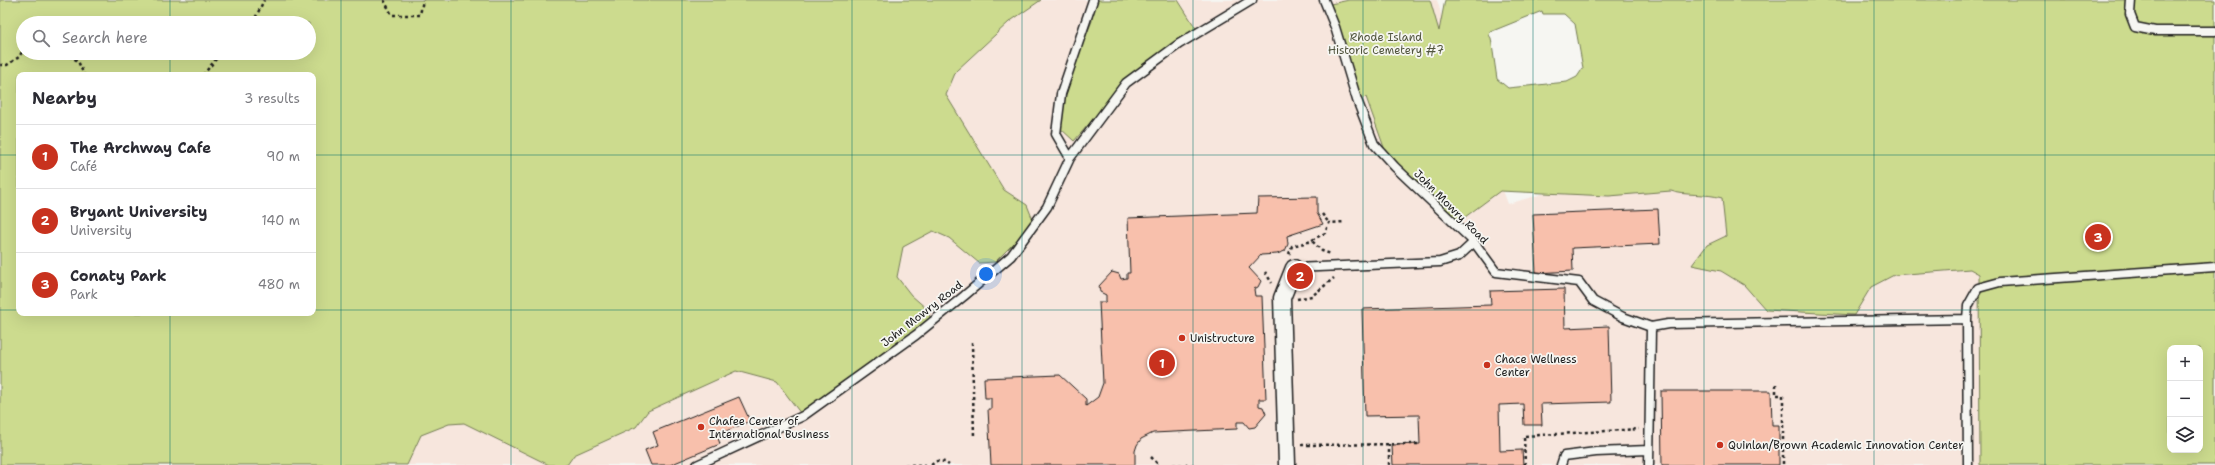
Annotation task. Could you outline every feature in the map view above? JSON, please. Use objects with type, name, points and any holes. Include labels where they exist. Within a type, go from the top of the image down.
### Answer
[{"type":"street","points":[[1287,465],[1282,298],[1294,268]]},
{"type":"lane","points":[[1070,158],[1056,134],[1061,94],[1093,0]]},
{"type":"lane","name":"John Mowry Road","points":[[697,465],[803,416],[916,334],[964,296],[1011,256],[1047,207],[1070,158],[1126,83],[1179,44],[1252,0]]},
{"type":"lane","name":"John Mowry Road","points":[[1324,0],[1335,27],[1357,100],[1374,144],[1395,167],[1474,242],[1496,272],[1578,282],[1593,301],[1623,317],[1651,328]]},
{"type":"lane","points":[[2131,0],[2130,14],[2135,27],[2155,31],[2215,31]]},
{"type":"lane","points":[[1294,268],[1440,262],[1459,256],[1474,242]]},
{"type":"lane","points":[[1968,465],[1966,319],[1968,306],[1978,288],[2000,282],[2215,267]]},
{"type":"lane","points":[[1649,465],[1651,328],[1668,324],[1966,319]]},
{"type":"lane","points":[[1561,465],[1564,456],[1596,452],[1649,450]]},
{"type":"path","points":[[256,16],[264,0]]},
{"type":"path","points":[[384,0],[392,15],[420,15],[423,0]]},
{"type":"path","points":[[0,65],[7,65],[16,58]]},
{"type":"path","points":[[76,60],[83,72]]},
{"type":"path","points":[[205,72],[215,60]]},
{"type":"path","points":[[1322,214],[1329,223]]},
{"type":"path","points":[[1329,223],[1345,222]]},
{"type":"path","points":[[1312,240],[1324,233],[1329,223]]},
{"type":"path","points":[[1265,272],[1282,298],[1298,299],[1312,296],[1326,283],[1337,276]]},
{"type":"path","points":[[972,342],[974,438]]},
{"type":"path","points":[[1776,384],[1776,395],[1783,395],[1783,465]]},
{"type":"path","points":[[1525,465],[1524,436],[1649,428]]},
{"type":"path","points":[[1389,444],[1389,465]]},
{"type":"path","points":[[1287,445],[1420,444]]},
{"type":"path","points":[[1150,457],[1159,465]]},
{"type":"path","points":[[931,465],[937,461],[945,462],[949,465]]},
{"type":"path","points":[[905,465],[927,465]]},
{"type":"path","points":[[1173,465],[1195,465]]},
{"type":"shaded area","points":[[457,0],[1437,0],[1454,57],[1508,204],[2215,0],[2215,465],[336,465]]},
{"type":"green space","points":[[0,0],[1041,0],[1009,22],[956,71],[946,95],[1004,190],[1027,205],[1033,220],[1031,226],[995,262],[979,263],[949,238],[933,231],[903,247],[897,277],[911,295],[927,309],[932,323],[801,414],[777,382],[736,371],[648,411],[636,427],[574,455],[567,465],[549,465],[464,423],[449,424],[421,435],[407,465],[0,465]]},
{"type":"green space","points":[[1091,0],[1178,0],[1197,30],[1137,69],[1074,141],[1060,128],[1067,82],[1092,21]]},
{"type":"green space","name":"Rhode Island Historic Cemetery #7","points":[[1349,0],[1430,0],[1439,31],[1445,0],[2215,0],[2215,465],[1980,465],[1979,274],[1970,269],[1894,275],[1871,287],[1854,315],[1766,310],[1744,285],[1721,271],[1692,265],[1707,245],[1726,236],[1722,198],[1716,196],[1682,194],[1671,191],[1609,196],[1500,191],[1457,223],[1386,153],[1366,97],[1357,100],[1326,5]],"holes":[[[1542,11],[1543,14],[1564,14],[1575,24],[1583,68],[1577,77],[1567,82],[1508,88],[1497,79],[1491,38],[1489,35],[1490,32]]]},
{"type":"building","name":"Unistructure","points":[[1317,197],[1317,213],[1323,224],[1287,236],[1288,244],[1285,251],[1277,254],[1261,255],[1249,268],[1261,281],[1258,287],[1254,289],[1255,296],[1262,296],[1266,399],[1259,399],[1259,406],[1263,407],[1266,414],[1255,427],[1249,428],[1244,422],[1237,422],[1237,429],[1153,433],[1141,439],[1137,445],[1135,451],[1135,465],[991,465],[988,409],[991,409],[991,398],[985,398],[984,378],[1060,375],[1086,399],[1086,406],[1098,397],[1103,383],[1099,302],[1106,302],[1106,295],[1100,292],[1099,286],[1112,272],[1119,274],[1121,279],[1127,278],[1127,273],[1130,273],[1128,218],[1257,213],[1258,198]]},
{"type":"building","points":[[1658,209],[1660,244],[1572,248],[1573,271],[1536,273],[1533,214]]},
{"type":"building","name":"Chace Wellness Center","points":[[1564,289],[1565,328],[1609,326],[1611,402],[1541,404],[1542,425],[1524,425],[1523,404],[1499,405],[1500,451],[1522,450],[1523,465],[1393,465],[1392,445],[1420,444],[1419,415],[1365,416],[1362,309],[1491,305],[1490,291]]},
{"type":"building","name":"Quinlan/Brown Academic Innovation Center","points":[[1661,391],[1771,391],[1772,425],[1779,425],[1779,465],[1662,465]]},
{"type":"building","name":"Chafee Center of International Business","points":[[739,397],[750,421],[717,435],[720,444],[670,465],[651,465],[645,450],[658,445],[653,432]]},
{"type":"place","name":"Conaty Park","points":[[2098,237]]},
{"type":"place","name":"Bryant University","points":[[1300,276]]},
{"type":"place","name":"Unistructure","points":[[1182,338]]},
{"type":"place","name":"The Archway Cafe","points":[[1162,363]]},
{"type":"place","name":"Chace Wellness Center","points":[[1487,365]]},
{"type":"place","name":"Chafee Center of International Business","points":[[701,427]]},
{"type":"place","name":"Quinlan/Brown Academic Innovation Center","points":[[1720,445]]}]
